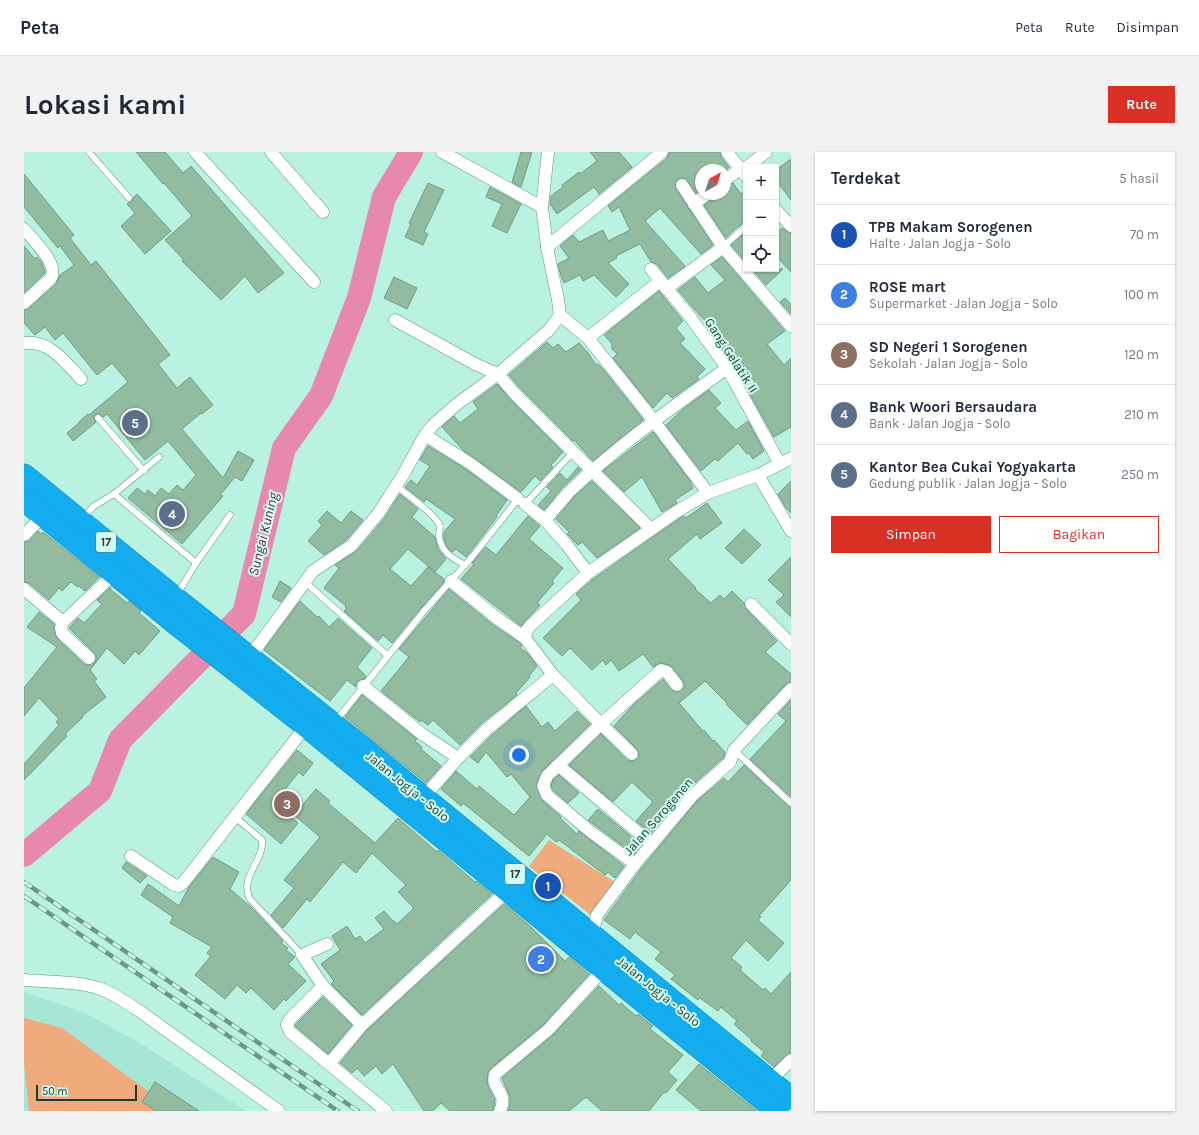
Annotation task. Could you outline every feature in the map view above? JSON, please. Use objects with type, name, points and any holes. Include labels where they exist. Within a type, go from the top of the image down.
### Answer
[{"type":"highway","name":"Jalan Jogja - Solo","points":[[24,475],[81,521],[179,610],[238,657],[332,724],[791,1098]]},
{"type":"highway","name":"Jalan Jogja - Solo","points":[[24,500],[115,573],[179,610]]},
{"type":"highway","name":"Jalan Jogja - Solo","points":[[238,657],[306,726],[777,1111]]},
{"type":"street","points":[[195,152],[314,282]]},
{"type":"street","points":[[271,152],[323,212]]},
{"type":"street","points":[[442,152],[542,207]]},
{"type":"street","points":[[548,152],[542,207],[547,247],[560,315],[588,338],[708,492]]},
{"type":"street","points":[[547,247],[662,152]]},
{"type":"street","points":[[727,152],[743,169]]},
{"type":"street","points":[[751,164],[766,152]]},
{"type":"street","points":[[731,177],[743,171]]},
{"type":"street","points":[[682,185],[723,247],[791,326]]},
{"type":"street","points":[[694,204],[699,200]]},
{"type":"street","points":[[779,213],[791,226]]},
{"type":"street","points":[[24,229],[48,257],[53,267],[53,274],[51,278],[24,303]]},
{"type":"street","points":[[588,338],[663,285],[723,247]]},
{"type":"street","name":"Gang Gelatik II","points":[[651,269],[691,318],[727,368],[786,461]]},
{"type":"street","points":[[238,657],[305,582],[313,571],[351,546],[378,514],[425,435],[433,425],[442,416],[498,374],[549,330],[560,315]]},
{"type":"street","points":[[395,320],[477,365],[498,374],[514,393],[651,529]]},
{"type":"street","points":[[24,343],[41,344],[53,350],[81,379]]},
{"type":"street","points":[[545,520],[568,493],[593,470],[654,421],[727,368]]},
{"type":"street","points":[[425,435],[471,464],[545,520],[567,545],[588,573]]},
{"type":"street","points":[[525,638],[527,630],[531,625],[588,573],[651,529],[708,492],[758,475],[786,461]]},
{"type":"street","points":[[758,475],[791,531]]},
{"type":"street","points":[[24,535],[43,516]]},
{"type":"street","points":[[89,658],[62,633],[61,628],[63,622],[115,573]]},
{"type":"street","points":[[451,581],[497,618],[525,638],[553,675],[632,754]]},
{"type":"street","points":[[24,589],[63,622]]},
{"type":"street","points":[[750,604],[791,644]]},
{"type":"street","points":[[634,864],[591,832],[547,795],[544,782],[547,776],[558,765],[661,670],[667,672],[677,685]]},
{"type":"street","points":[[423,798],[487,728],[553,675]]},
{"type":"street","points":[[363,686],[422,734],[458,758]]},
{"type":"street","name":"Jalan Sorogenen","points":[[592,936],[597,915],[634,864],[694,795],[730,762],[734,750],[791,688]]},
{"type":"street","points":[[131,856],[174,885],[179,886],[183,883],[306,726]]},
{"type":"street","points":[[558,765],[652,844]]},
{"type":"street","points":[[329,1064],[362,1026],[507,891]]},
{"type":"street","points":[[327,944],[302,955],[323,986],[362,1026]]},
{"type":"street","points":[[500,1111],[503,1098],[494,1082],[493,1078],[495,1074],[548,1030],[603,970]]},
{"type":"street","points":[[24,980],[84,985],[100,989],[117,996],[279,1111]]},
{"type":"street","points":[[323,986],[290,1019],[287,1026],[290,1032],[386,1111]]},
{"type":"street","points":[[770,1081],[791,1060]]},
{"type":"lane","points":[[89,152],[129,198]]},
{"type":"lane","points":[[723,247],[743,229]]},
{"type":"lane","points":[[98,418],[144,471]]},
{"type":"lane","points":[[332,724],[465,565],[521,502],[574,451]]},
{"type":"lane","points":[[81,521],[94,506],[114,494],[144,471],[159,457]]},
{"type":"lane","points":[[396,486],[432,515],[439,524],[439,538],[445,552],[453,559],[465,565]]},
{"type":"lane","points":[[114,494],[196,563]]},
{"type":"lane","points":[[179,610],[182,589],[196,563],[230,515]]},
{"type":"lane","points":[[305,582],[388,656]]},
{"type":"lane","points":[[734,750],[791,803]]},
{"type":"lane","points":[[235,817],[262,840],[261,851],[248,879],[246,888],[250,899],[302,955]]},
{"type":"shaded area","points":[[549,840],[621,886],[597,920],[529,866]]},
{"type":"shaded area","points":[[24,992],[85,1013],[138,1042],[246,1111],[24,1111]]},
{"type":"shaded area","points":[[24,1018],[62,1028],[175,1111],[29,1111],[24,1063]]},
{"type":"building","points":[[136,152],[165,152],[183,173],[191,166],[284,273],[258,293],[245,276],[221,300],[182,261],[183,259],[165,240],[192,216]]},
{"type":"building","points":[[521,152],[532,152],[521,187],[512,182]]},
{"type":"building","points":[[590,152],[619,152],[632,167],[599,194],[594,187],[557,214],[550,204],[551,196],[579,172],[580,174],[597,161]]},
{"type":"building","points":[[669,152],[720,152],[721,157],[727,164],[695,164],[695,192],[686,179],[678,179],[675,182],[676,189],[713,245],[701,254],[660,208],[645,221],[685,266],[668,278],[657,264],[651,262],[640,244],[616,256],[617,258],[608,263],[629,284],[616,297],[594,275],[583,281],[580,275],[564,283],[558,264],[569,258],[560,246],[573,235],[579,242],[603,230],[608,241],[630,230],[619,207],[612,212],[608,206],[667,158]]},
{"type":"building","points":[[791,159],[791,200],[779,184],[779,168]]},
{"type":"building","points":[[24,174],[74,235],[70,238],[91,265],[96,261],[170,355],[158,364],[177,388],[190,377],[213,405],[182,429],[223,478],[238,451],[254,460],[242,481],[235,477],[220,495],[223,496],[182,544],[128,498],[137,488],[145,494],[148,490],[155,496],[161,488],[169,494],[177,485],[183,490],[196,475],[168,441],[145,460],[107,414],[103,417],[99,414],[95,414],[94,418],[96,422],[73,441],[67,433],[128,382],[112,363],[97,375],[63,333],[55,340],[45,327],[35,335],[24,323],[24,310],[29,308],[56,284],[60,275],[74,265],[60,246],[58,248],[24,207]]},
{"type":"building","points":[[428,183],[444,190],[424,232],[428,234],[423,245],[405,237],[411,224],[409,223]]},
{"type":"building","points":[[733,183],[741,194],[743,193],[743,223],[726,238],[704,205],[712,200],[731,200],[731,184]]},
{"type":"building","points":[[490,187],[521,204],[507,233],[492,226],[502,204],[486,197]]},
{"type":"building","points":[[137,194],[171,231],[145,254],[121,226],[135,213],[127,204],[132,201]]},
{"type":"building","points":[[782,228],[791,233],[791,272],[779,259],[779,230]]},
{"type":"building","points":[[742,235],[743,236],[743,259],[731,245]]},
{"type":"building","points":[[24,246],[35,259],[37,257],[45,272],[24,293]]},
{"type":"building","points":[[722,257],[785,331],[767,344],[784,365],[791,358],[791,427],[774,437],[747,389],[755,382],[741,364],[736,368],[712,334],[715,331],[678,290],[695,277],[708,293],[725,280],[711,265]]},
{"type":"building","points":[[779,269],[783,269],[766,285],[755,272],[779,272]]},
{"type":"building","points":[[394,277],[417,288],[407,309],[384,298]]},
{"type":"building","points":[[659,291],[683,321],[676,328],[685,339],[680,343],[705,369],[697,377],[699,379],[672,398],[667,393],[653,408],[613,358],[617,354],[612,349],[612,344],[604,335]]},
{"type":"building","points":[[785,298],[791,304],[791,314],[780,302]]},
{"type":"building","points":[[547,342],[553,348],[558,344],[566,352],[579,343],[596,365],[598,364],[602,368],[643,420],[593,461],[574,440],[573,441],[520,388],[509,375]]},
{"type":"building","points":[[497,384],[563,452],[551,465],[553,467],[540,481],[535,476],[521,492],[464,451],[442,427],[454,416],[460,423],[478,409],[473,402]]},
{"type":"building","points":[[709,390],[721,403],[715,408],[736,430],[748,421],[764,451],[753,459],[738,443],[718,461],[715,459],[701,471],[666,425],[682,410]]},
{"type":"building","points":[[653,432],[690,481],[693,488],[675,500],[677,503],[662,512],[642,477],[624,492],[603,471]]},
{"type":"building","points":[[428,446],[467,470],[507,500],[496,516],[497,517],[466,557],[456,549],[452,552],[444,540],[444,532],[455,519],[426,499],[424,502],[405,487],[411,480],[417,485],[430,466],[420,460]]},
{"type":"building","points":[[578,467],[581,470],[563,487],[544,510],[538,505],[551,491],[547,487],[560,473],[567,480]]},
{"type":"building","points":[[592,481],[640,528],[597,558],[582,542],[578,545],[567,534],[569,532],[556,519],[574,497]]},
{"type":"building","points":[[791,481],[791,513],[786,508],[778,494]]},
{"type":"building","points":[[400,494],[418,509],[412,517],[435,537],[438,549],[446,559],[435,572],[408,549],[390,569],[411,586],[428,567],[444,579],[444,582],[392,643],[383,635],[378,641],[344,611],[347,609],[345,607],[346,606],[324,588],[339,568],[335,565],[357,551],[384,519]]},
{"type":"building","points":[[707,503],[722,523],[700,539],[697,534],[668,559],[696,588],[695,589],[711,603],[720,595],[724,599],[732,591],[744,603],[746,609],[777,641],[765,652],[791,674],[791,682],[786,684],[747,725],[705,681],[679,703],[703,731],[704,730],[725,752],[724,757],[687,790],[651,833],[636,821],[653,802],[632,782],[613,802],[569,765],[601,734],[627,760],[631,761],[637,759],[639,755],[637,749],[614,726],[633,705],[663,679],[671,690],[678,692],[684,688],[683,681],[670,665],[660,663],[653,667],[643,654],[619,671],[611,660],[606,665],[603,660],[592,670],[570,648],[562,656],[543,638],[581,600],[576,594],[593,579],[680,518],[684,516],[686,518]]},
{"type":"building","points":[[327,511],[341,523],[351,511],[363,520],[346,540],[324,555],[308,541],[322,525],[318,521]]},
{"type":"building","points":[[528,516],[540,526],[529,539],[563,568],[552,581],[554,583],[537,603],[540,605],[521,626],[461,579],[486,547],[496,555]]},
{"type":"building","points":[[744,529],[761,545],[742,564],[725,548]]},
{"type":"building","points":[[38,531],[41,534],[43,532],[99,577],[85,591],[71,582],[62,591],[59,588],[49,600],[29,583],[24,582],[24,542],[29,541]]},
{"type":"building","points":[[791,557],[791,617],[776,602],[784,595],[768,580]]},
{"type":"building","points":[[280,581],[291,588],[281,602],[272,597]]},
{"type":"building","points":[[111,587],[110,589],[127,603],[129,601],[141,611],[139,613],[160,631],[139,655],[135,651],[124,664],[107,648],[90,670],[97,679],[94,681],[106,697],[82,716],[83,717],[65,734],[67,736],[24,780],[24,764],[59,725],[56,722],[59,719],[39,698],[24,716],[24,688],[57,647],[27,627],[39,612],[54,624],[57,638],[84,664],[92,665],[96,660],[96,655],[69,628],[78,618],[84,623],[102,604],[97,600]]},
{"type":"building","points":[[449,589],[492,624],[520,643],[522,646],[520,648],[527,653],[537,666],[529,676],[530,677],[516,693],[517,695],[482,723],[460,745],[433,720],[428,725],[421,720],[420,722],[381,691],[409,657],[399,649]]},
{"type":"building","points":[[300,601],[317,617],[319,616],[329,627],[338,618],[372,648],[357,667],[366,676],[364,679],[357,681],[356,687],[347,680],[330,701],[264,650]]},
{"type":"building","points":[[362,695],[417,739],[415,741],[422,747],[421,749],[441,766],[426,783],[345,717]]},
{"type":"building","points":[[791,700],[791,797],[750,759],[786,721],[778,714]]},
{"type":"building","points":[[526,706],[542,727],[548,722],[555,731],[577,711],[590,724],[542,771],[536,786],[542,800],[577,834],[579,831],[624,866],[615,878],[608,872],[605,875],[559,840],[556,842],[547,834],[529,856],[463,803],[461,806],[441,789],[456,771],[477,789],[479,786],[514,815],[530,797],[511,774],[507,777],[486,752],[478,763],[470,757],[492,735]]},
{"type":"building","points":[[297,750],[313,763],[303,776],[299,772],[274,803],[298,823],[281,844],[246,814]]},
{"type":"building","points":[[744,765],[788,806],[791,807],[791,880],[759,916],[761,917],[758,920],[784,943],[768,961],[746,940],[731,958],[742,967],[740,970],[763,990],[765,988],[771,994],[791,972],[791,1053],[786,1055],[774,1067],[761,1056],[764,1052],[734,1024],[737,1021],[721,1007],[718,1011],[700,998],[698,1000],[671,979],[675,975],[655,959],[661,952],[635,932],[630,939],[604,920],[641,869],[698,800],[724,778],[728,782]]},
{"type":"building","points":[[559,775],[579,793],[568,803],[553,790],[551,786],[553,780]]},
{"type":"building","points":[[316,789],[330,801],[328,803],[375,843],[398,818],[437,852],[438,850],[475,882],[476,881],[492,894],[362,1015],[331,984],[334,981],[321,964],[340,950],[332,936],[347,926],[355,939],[360,936],[365,943],[384,929],[375,918],[384,911],[397,924],[413,909],[413,907],[398,892],[406,885],[372,853],[356,873],[343,862],[310,902],[307,899],[283,928],[271,915],[294,888],[284,880],[320,837],[294,815]]},
{"type":"building","points":[[598,809],[641,845],[634,854],[588,820]]},
{"type":"building","points":[[213,857],[239,872],[230,889],[253,909],[283,941],[281,943],[288,948],[286,950],[295,957],[288,964],[306,981],[286,1001],[284,999],[274,1010],[251,988],[246,993],[237,985],[225,999],[195,975],[211,956],[207,953],[212,947],[170,923],[173,917],[141,895],[148,884],[179,906],[189,887]]},
{"type":"building","points":[[126,862],[147,876],[140,883],[122,868]]},
{"type":"building","points":[[504,904],[529,925],[565,961],[569,957],[589,974],[543,1025],[490,1069],[487,1080],[488,1086],[495,1100],[493,1111],[450,1111],[441,1103],[433,1111],[424,1111],[393,1064],[382,1074],[376,1066],[364,1076],[357,1068],[352,1073],[340,1063],[367,1030]]},
{"type":"building","points":[[599,986],[619,1005],[621,1003],[636,1016],[638,1014],[653,1026],[650,1029],[683,1055],[668,1072],[677,1080],[666,1093],[664,1092],[649,1111],[602,1111],[586,1097],[569,1111],[508,1111],[510,1097],[502,1078],[553,1035]]},
{"type":"building","points":[[323,997],[352,1025],[328,1054],[295,1025]]},
{"type":"building","points":[[699,1064],[757,1111],[701,1111],[676,1090]]},
{"type":"building","points":[[155,1082],[199,1111],[156,1111],[142,1102]]},
{"type":"waterway","name":"Sungai Kuning","points":[[24,855],[100,791],[120,740],[244,614],[284,448],[321,396],[359,298],[384,197],[411,152]]},
{"type":"railway","points":[[24,882],[358,1111]]},
{"type":"railway","points":[[24,896],[338,1111]]},
{"type":"place","name":"Kantor Bea Cukai Yogyakarta","points":[[135,423]]},
{"type":"place","name":"Bank Woori Bersaudara","points":[[172,514]]},
{"type":"place","name":"SD Negeri 1 Sorogenen","points":[[287,804]]},
{"type":"place","name":"TPB Makam Sorogenen","points":[[548,886]]},
{"type":"place","name":"ROSE mart","points":[[541,959]]}]
